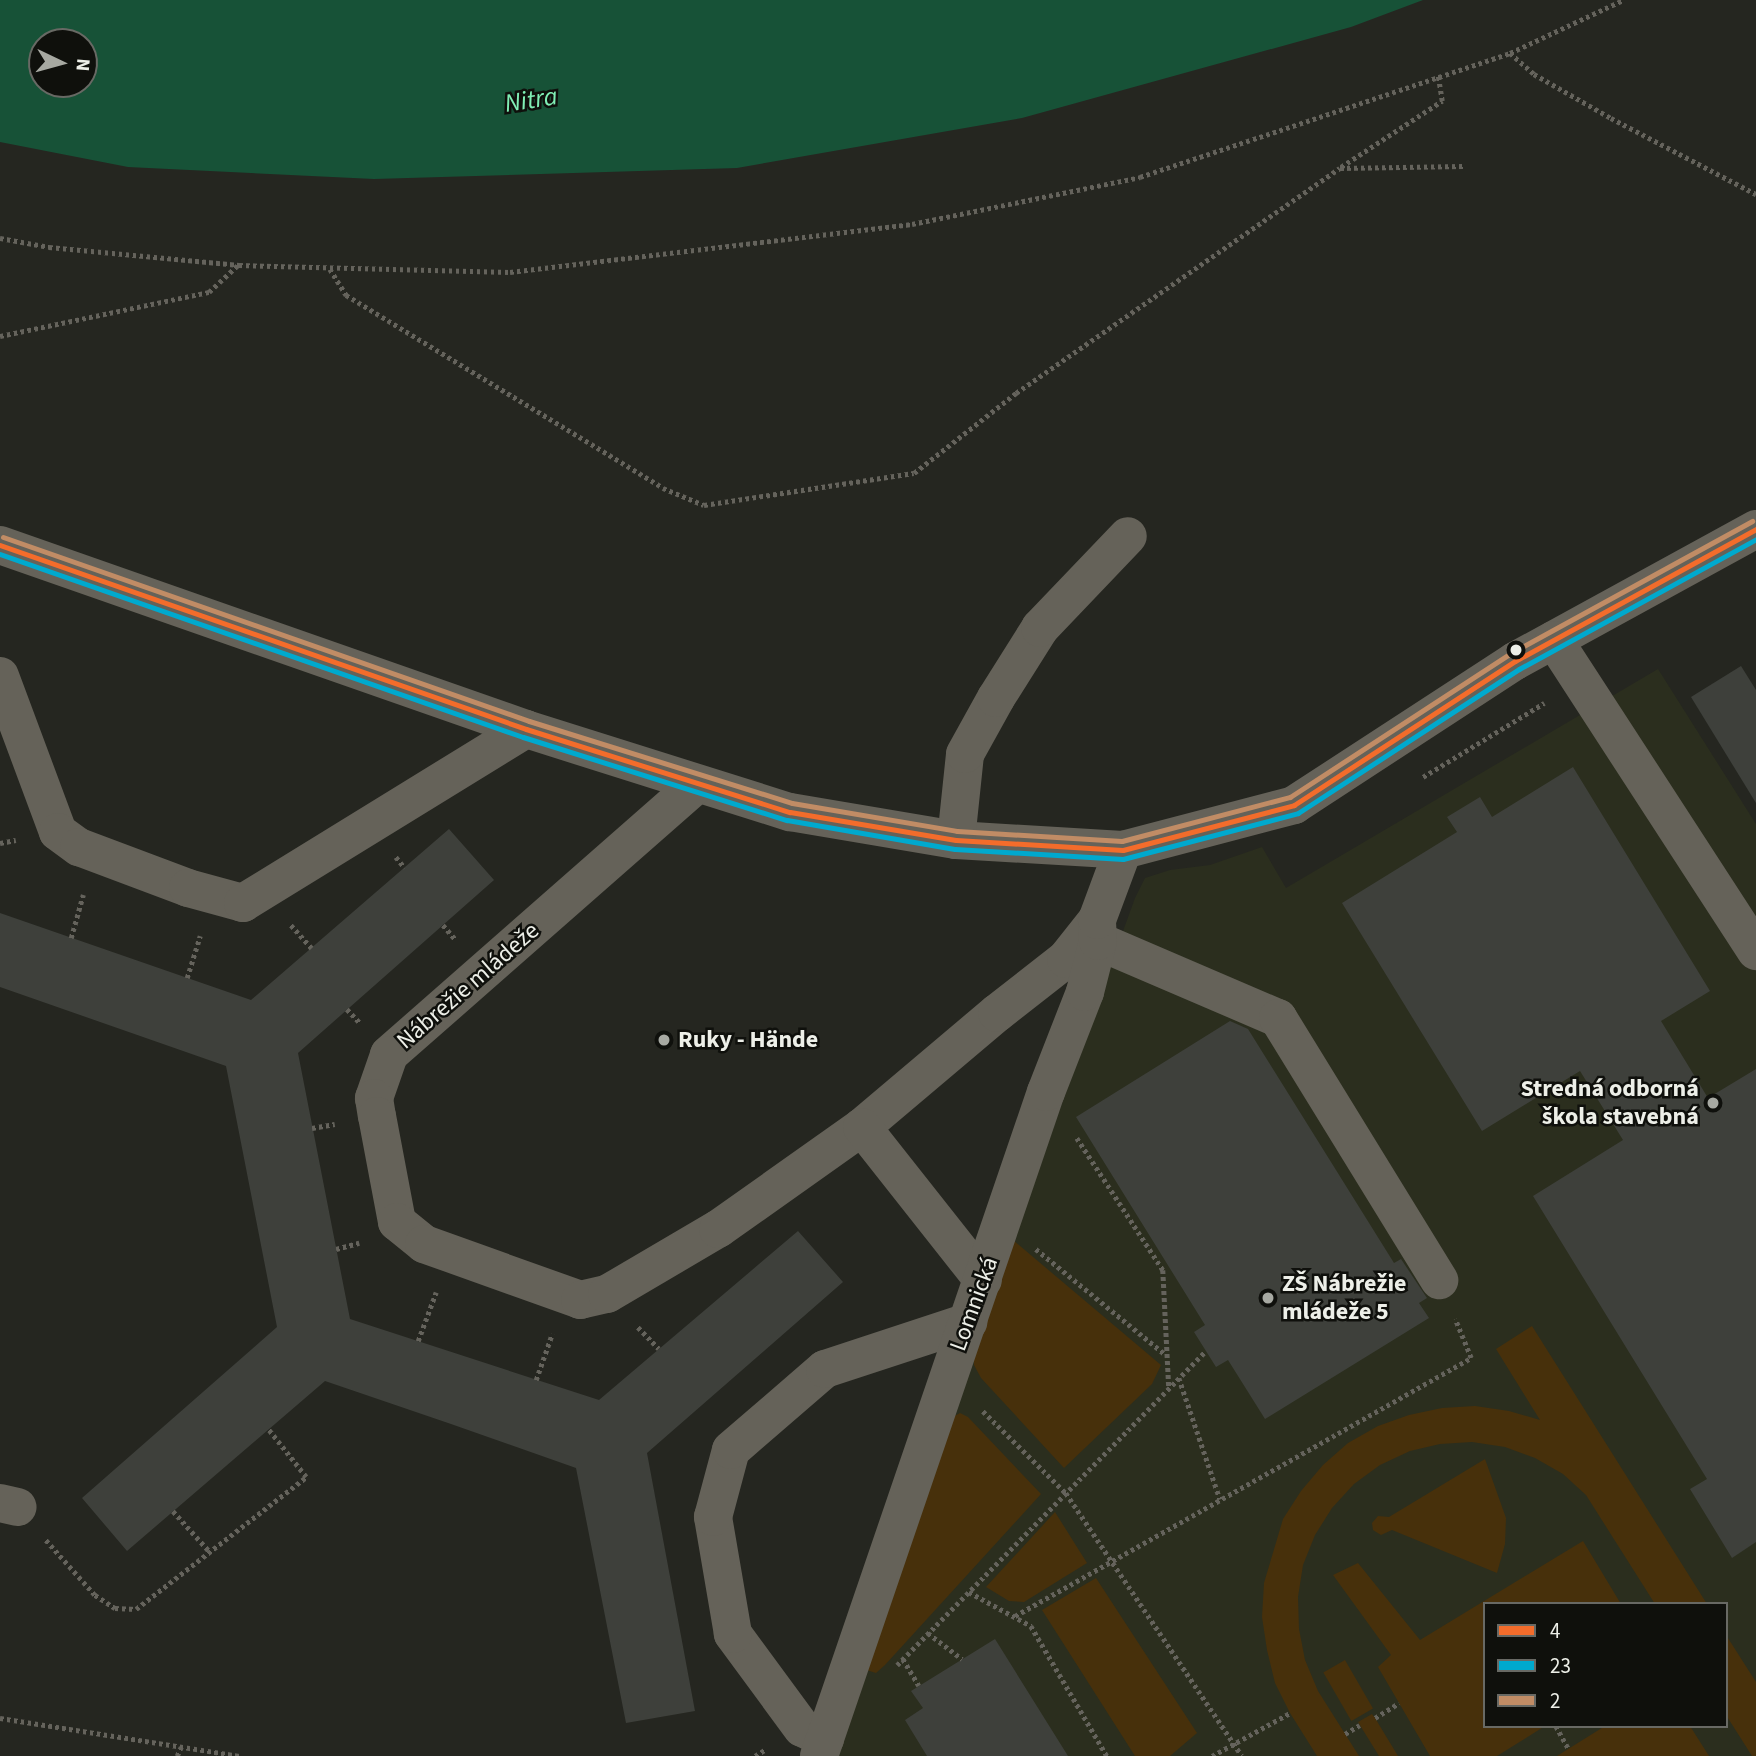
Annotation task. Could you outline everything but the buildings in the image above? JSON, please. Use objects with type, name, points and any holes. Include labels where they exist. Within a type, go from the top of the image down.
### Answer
[{"type":"street","points":[[0,545],[526,729],[790,812],[956,840],[1123,850],[1294,805],[1515,661],[1756,529]]},
{"type":"street","points":[[956,840],[965,754],[996,698],[1040,628],[1128,536]]},
{"type":"street","points":[[1554,640],[1756,950]]},
{"type":"street","points":[[0,676],[58,832],[79,847],[188,888],[243,903],[526,729]]},
{"type":"street","name":"Nábrežie mládeže","points":[[697,783],[389,1055],[374,1098],[397,1222],[425,1244],[580,1300],[607,1294],[718,1229],[862,1127],[997,1013],[1066,960],[1097,930]]},
{"type":"street","name":"Lomnická","points":[[822,1747],[984,1280],[1046,1092],[1085,992],[1097,930],[1123,850]]},
{"type":"street","points":[[1097,930],[1278,1018],[1439,1280]]},
{"type":"street","points":[[862,1127],[984,1280]]},
{"type":"street","points":[[822,1747],[802,1728],[733,1634],[713,1517],[731,1450],[825,1369],[968,1322]]},
{"type":"path","points":[[0,238],[49,247],[239,265],[510,272],[912,224],[1140,177],[1510,53],[1623,0]]},
{"type":"path","points":[[1510,53],[1534,74],[1556,87],[1756,194]]},
{"type":"path","points":[[329,268],[346,295],[663,488],[704,505],[915,473],[1016,393],[1340,167],[1442,101],[1438,76]]},
{"type":"path","points":[[1340,167],[1463,166]]},
{"type":"path","points":[[0,336],[209,292],[239,265]]},
{"type":"path","points":[[1074,1134],[1163,1270],[1169,1388]]},
{"type":"path","points":[[1002,1223],[1167,1356]]},
{"type":"path","points":[[1015,1616],[1471,1359],[1439,1280]]},
{"type":"path","points":[[894,1668],[1206,1351]]},
{"type":"path","points":[[949,1375],[1066,1493],[1242,1756]]},
{"type":"path","points":[[1179,1378],[1220,1499]]},
{"type":"path","points":[[9,1505],[94,1595],[115,1608],[136,1609],[306,1477],[268,1429]]},
{"type":"path","points":[[173,1511],[210,1552]]},
{"type":"path","points":[[969,1592],[1031,1626],[1107,1756]]},
{"type":"path","points":[[929,1633],[962,1659]]},
{"type":"path","points":[[903,1659],[919,1686]]},
{"type":"path","points":[[1375,1718],[1399,1703]]},
{"type":"path","points":[[1212,1756],[1290,1713]]},
{"type":"path","points":[[0,1718],[241,1756]]},
{"type":"path","points":[[1345,1734],[1360,1725]]},
{"type":"path","points":[[1557,1728],[1569,1749]]},
{"type":"path","points":[[177,1756],[181,1747]]},
{"type":"shaded area","name":"ZŠ Nábrežie mládeže 5","points":[[1658,669],[1756,824],[1756,1756],[834,1756],[1135,898],[1145,878],[1170,870],[1210,865],[1262,847],[1286,888]]},
{"type":"shaded area","points":[[1013,1240],[1161,1365],[1152,1384],[1064,1468],[981,1378],[974,1365],[974,1355]]},
{"type":"shaded area","points":[[1532,1326],[1706,1602],[1654,1602],[1586,1495],[1563,1474],[1535,1458],[1505,1447],[1472,1442],[1440,1444],[1410,1451],[1380,1465],[1354,1484],[1332,1508],[1315,1535],[1303,1565],[1298,1597],[1299,1629],[1305,1660],[1318,1691],[1359,1756],[1317,1756],[1275,1683],[1262,1617],[1264,1583],[1283,1519],[1301,1491],[1323,1465],[1348,1443],[1378,1426],[1409,1415],[1442,1408],[1475,1406],[1509,1411],[1540,1420],[1496,1349]]},
{"type":"shaded area","points":[[960,1413],[968,1417],[1041,1494],[885,1665],[876,1673],[863,1669],[951,1418]]},
{"type":"shaded area","points":[[1485,1459],[1506,1518],[1505,1544],[1497,1573],[1392,1530],[1381,1535],[1373,1530],[1372,1523],[1378,1516],[1389,1517]]},
{"type":"shaded area","points":[[1055,1512],[1087,1563],[1024,1602],[1009,1601],[986,1587]]},
{"type":"shaded area","points":[[1583,1541],[1620,1602],[1483,1602],[1483,1728],[1542,1728],[1497,1756],[1430,1756],[1378,1667],[1391,1655],[1333,1575],[1358,1563],[1420,1640]]},
{"type":"shaded area","points":[[1096,1578],[1197,1733],[1170,1756],[1135,1756],[1042,1610]]},
{"type":"shaded area","points":[[1728,1638],[1756,1682],[1756,1756],[1752,1756],[1728,1718]]},
{"type":"shaded area","points":[[1345,1660],[1373,1708],[1351,1721],[1323,1672]]},
{"type":"shaded area","points":[[1372,1714],[1398,1756],[1379,1756],[1358,1722]]},
{"type":"shaded area","points":[[1602,1728],[1691,1728],[1709,1756],[1557,1756]]},
{"type":"water","name":"Nitra","points":[[0,0],[1423,0],[1351,27],[1022,118],[737,168],[374,179],[128,167],[0,142]]},
{"type":"transit line","name":"2","points":[[3,537],[529,721],[792,803],[957,831],[1122,841],[1290,797],[1511,653],[1752,521]]},
{"type":"transit line","name":"4","points":[[0,545],[526,729],[790,812],[956,840],[1123,850],[1294,805],[1515,661],[1756,529]]},
{"type":"transit line","name":"23","points":[[0,554],[523,737],[787,820],[955,849],[1123,859],[1298,813],[1519,669],[1756,539]]},
{"type":"place","name":"Ruky - Hände","points":[[664,1040]]},
{"type":"place","name":"Stredná odborná škola stavebná","points":[[1713,1103]]},
{"type":"place","name":"ZŠ Nábrežie mládeže 5","points":[[1268,1298]]}]
